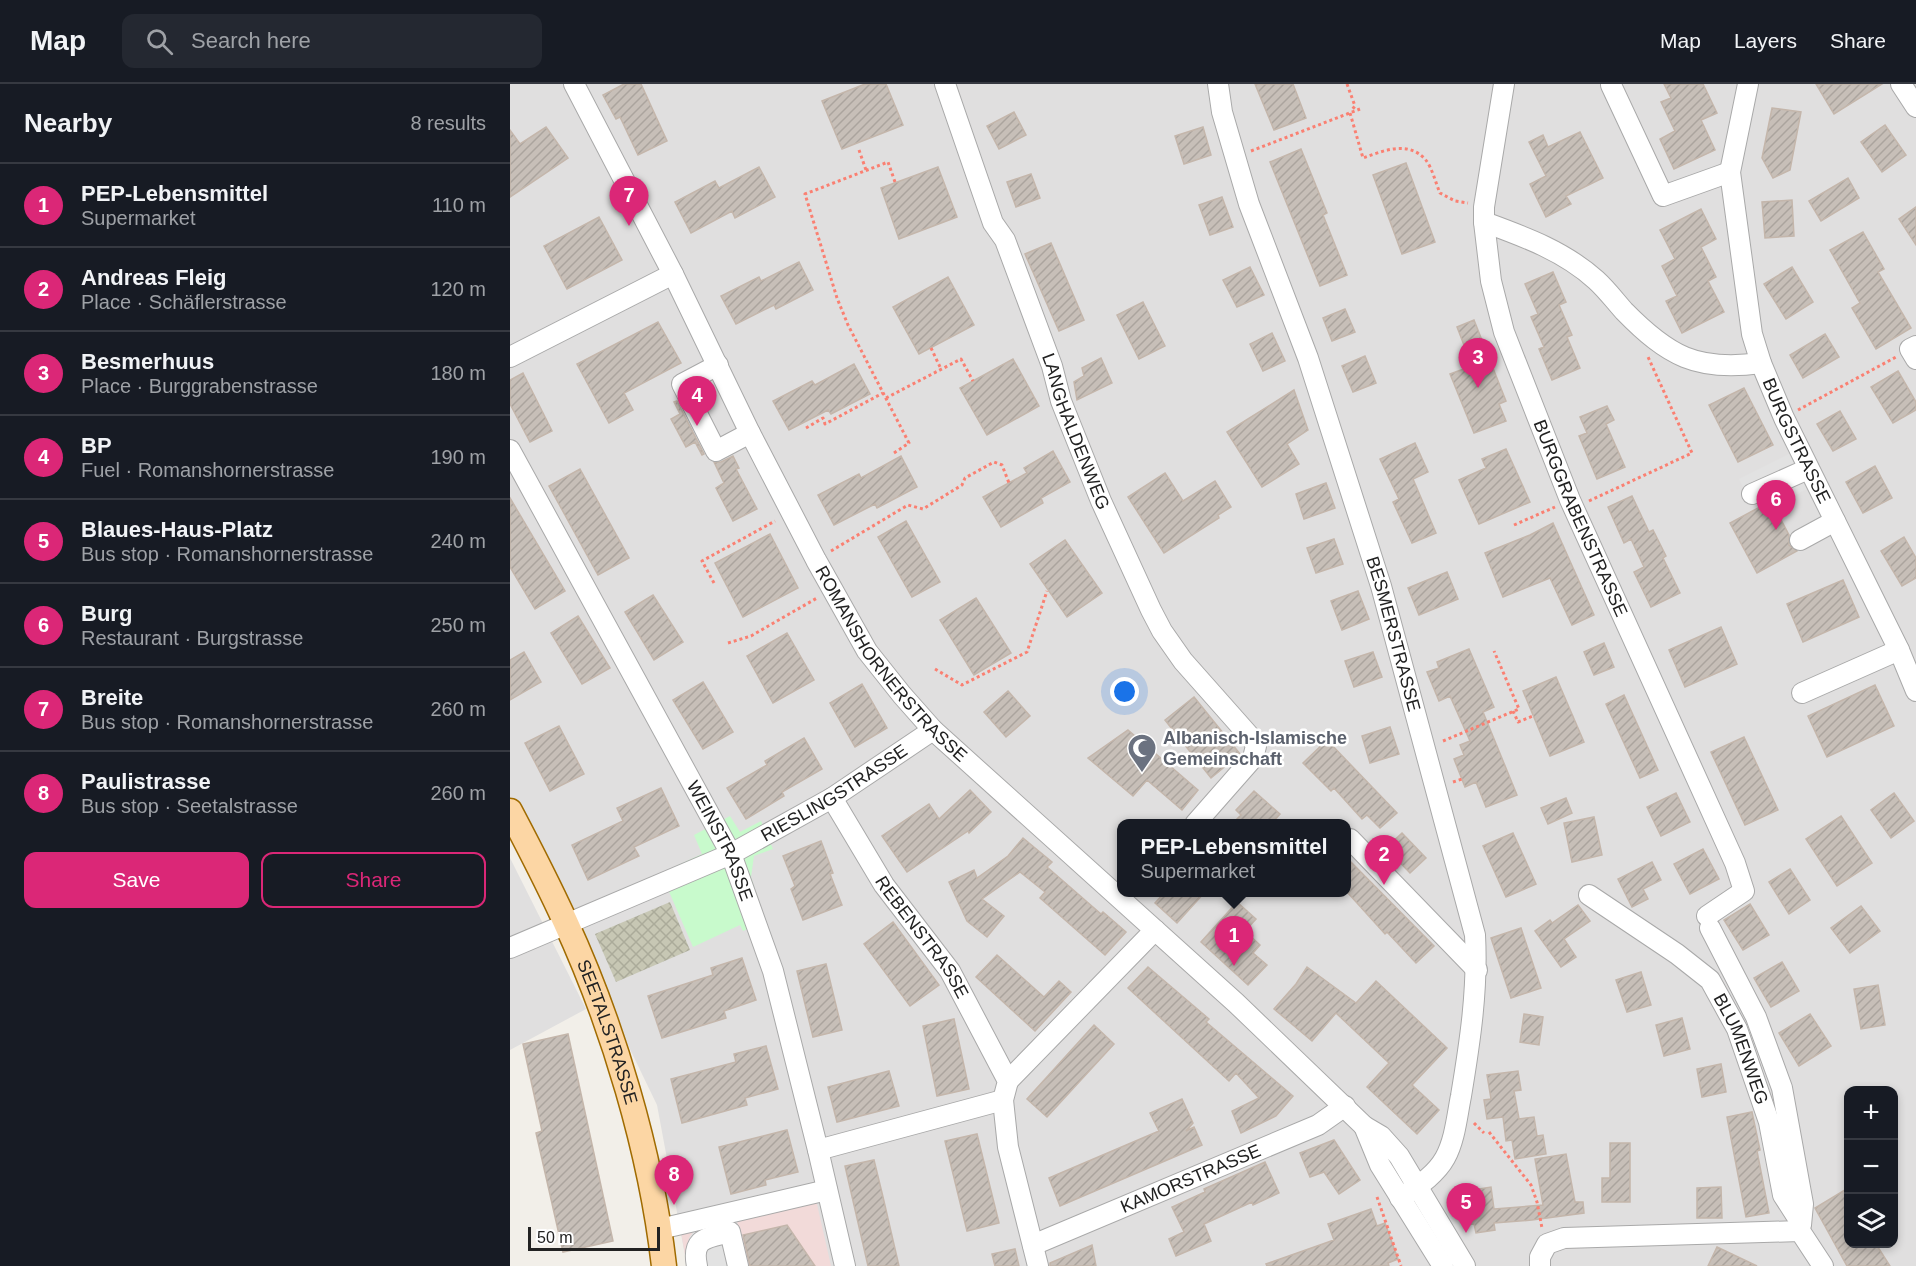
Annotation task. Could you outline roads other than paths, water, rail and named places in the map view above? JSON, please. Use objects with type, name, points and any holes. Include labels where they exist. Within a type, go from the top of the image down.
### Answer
[{"type":"main road","name":"SEETALSTRASSE","points":[[510,811],[566,923],[600,1005],[639,1134],[660,1229],[664,1266]]},
{"type":"street","name":"LANGHALDENWEG","points":[[945,84],[993,223],[1005,240],[1052,366],[1061,401],[1101,501],[1150,610],[1183,661],[1253,740],[1256,751],[1252,758],[1199,819]]},
{"type":"street","name":"BESMERSTRASSE","points":[[1218,84],[1222,112],[1250,204],[1308,358],[1381,586],[1475,935],[1477,970],[1469,1051],[1455,1127],[1445,1159],[1437,1170],[1418,1186],[1394,1197]]},
{"type":"street","name":"BURGGRABENSTRASSE","points":[[1504,84],[1484,214],[1491,281],[1504,332],[1572,504],[1735,863],[1744,891],[1709,922],[1756,1017]]},
{"type":"street","name":"BURGSTRASSE","points":[[1748,84],[1730,172],[1752,334],[1761,363],[1784,418],[1899,650],[1916,691]]},
{"type":"street","points":[[1901,84],[1916,107]]},
{"type":"street","points":[[1611,85],[1663,196],[1730,172]]},
{"type":"street","name":"ROMANSHORNERSTRASSE","points":[[580,86],[750,433],[816,560],[867,651],[933,730],[1117,887]]},
{"type":"street","points":[[1484,214],[1567,258],[1597,281],[1655,341],[1681,356],[1709,364],[1738,366],[1761,363]]},
{"type":"street","points":[[510,357],[674,274]]},
{"type":"street","points":[[718,365],[682,384],[716,451],[750,433]]},
{"type":"street","name":"WEINSTRASSE","points":[[510,450],[731,854],[773,971],[845,1266]]},
{"type":"street","points":[[1752,494],[1809,469]]},
{"type":"street","points":[[1800,540],[1835,521]]},
{"type":"street","points":[[1802,693],[1899,650]]},
{"type":"street","name":"RIESLINGSTRASSE","points":[[510,948],[731,854],[832,798],[933,730]]},
{"type":"street","name":"REBENSTRASSE","points":[[832,798],[884,885],[950,971],[1005,1091],[1008,1147],[1038,1266]]},
{"type":"street","points":[[1351,840],[1477,970]]},
{"type":"street","name":"BLUMENWEG","points":[[1589,895],[1677,954],[1710,980],[1737,1029],[1768,1122],[1783,1195],[1823,1266]]},
{"type":"street","name":"ROMANSHORNERSTRASSE","points":[[1130,898],[1155,930],[1236,1003],[1364,1126],[1381,1136],[1399,1156],[1465,1266]]},
{"type":"street","points":[[818,1150],[1005,1091],[1155,930]]},
{"type":"street","name":"BLUMENWEG","points":[[1756,1017],[1782,1088],[1803,1204],[1801,1227]]},
{"type":"street","name":"KAMORSTRASSE","points":[[1033,1245],[1318,1125],[1345,1106]]},
{"type":"street","name":"ROMANSHORNERSTRASSE","points":[[1364,1126],[1394,1197],[1443,1266]]},
{"type":"street","points":[[660,1229],[827,1190]]},
{"type":"street","points":[[1540,1266],[1540,1257],[1555,1241],[1801,1227]]},
{"type":"street","points":[[697,1266],[694,1255],[697,1245],[703,1239],[730,1232],[738,1266]]},
{"type":"place","name":"Breite","points":[[629,226]]},
{"type":"place","name":"Besmerhuus","points":[[1478,388]]},
{"type":"place","name":"BP","points":[[697,426]]},
{"type":"place","name":"Burg","points":[[1776,530]]},
{"type":"place","name":"Albanisch-Islamische Gemeinschaft","points":[[1142,774]]},
{"type":"place","name":"Andreas Fleig","points":[[1384,885]]},
{"type":"place","name":"PEP-Lebensmittel","points":[[1234,966]]},
{"type":"place","name":"Paulistrasse","points":[[674,1205]]},
{"type":"place","name":"Blaues-Haus-Platz","points":[[1466,1233]]}]
